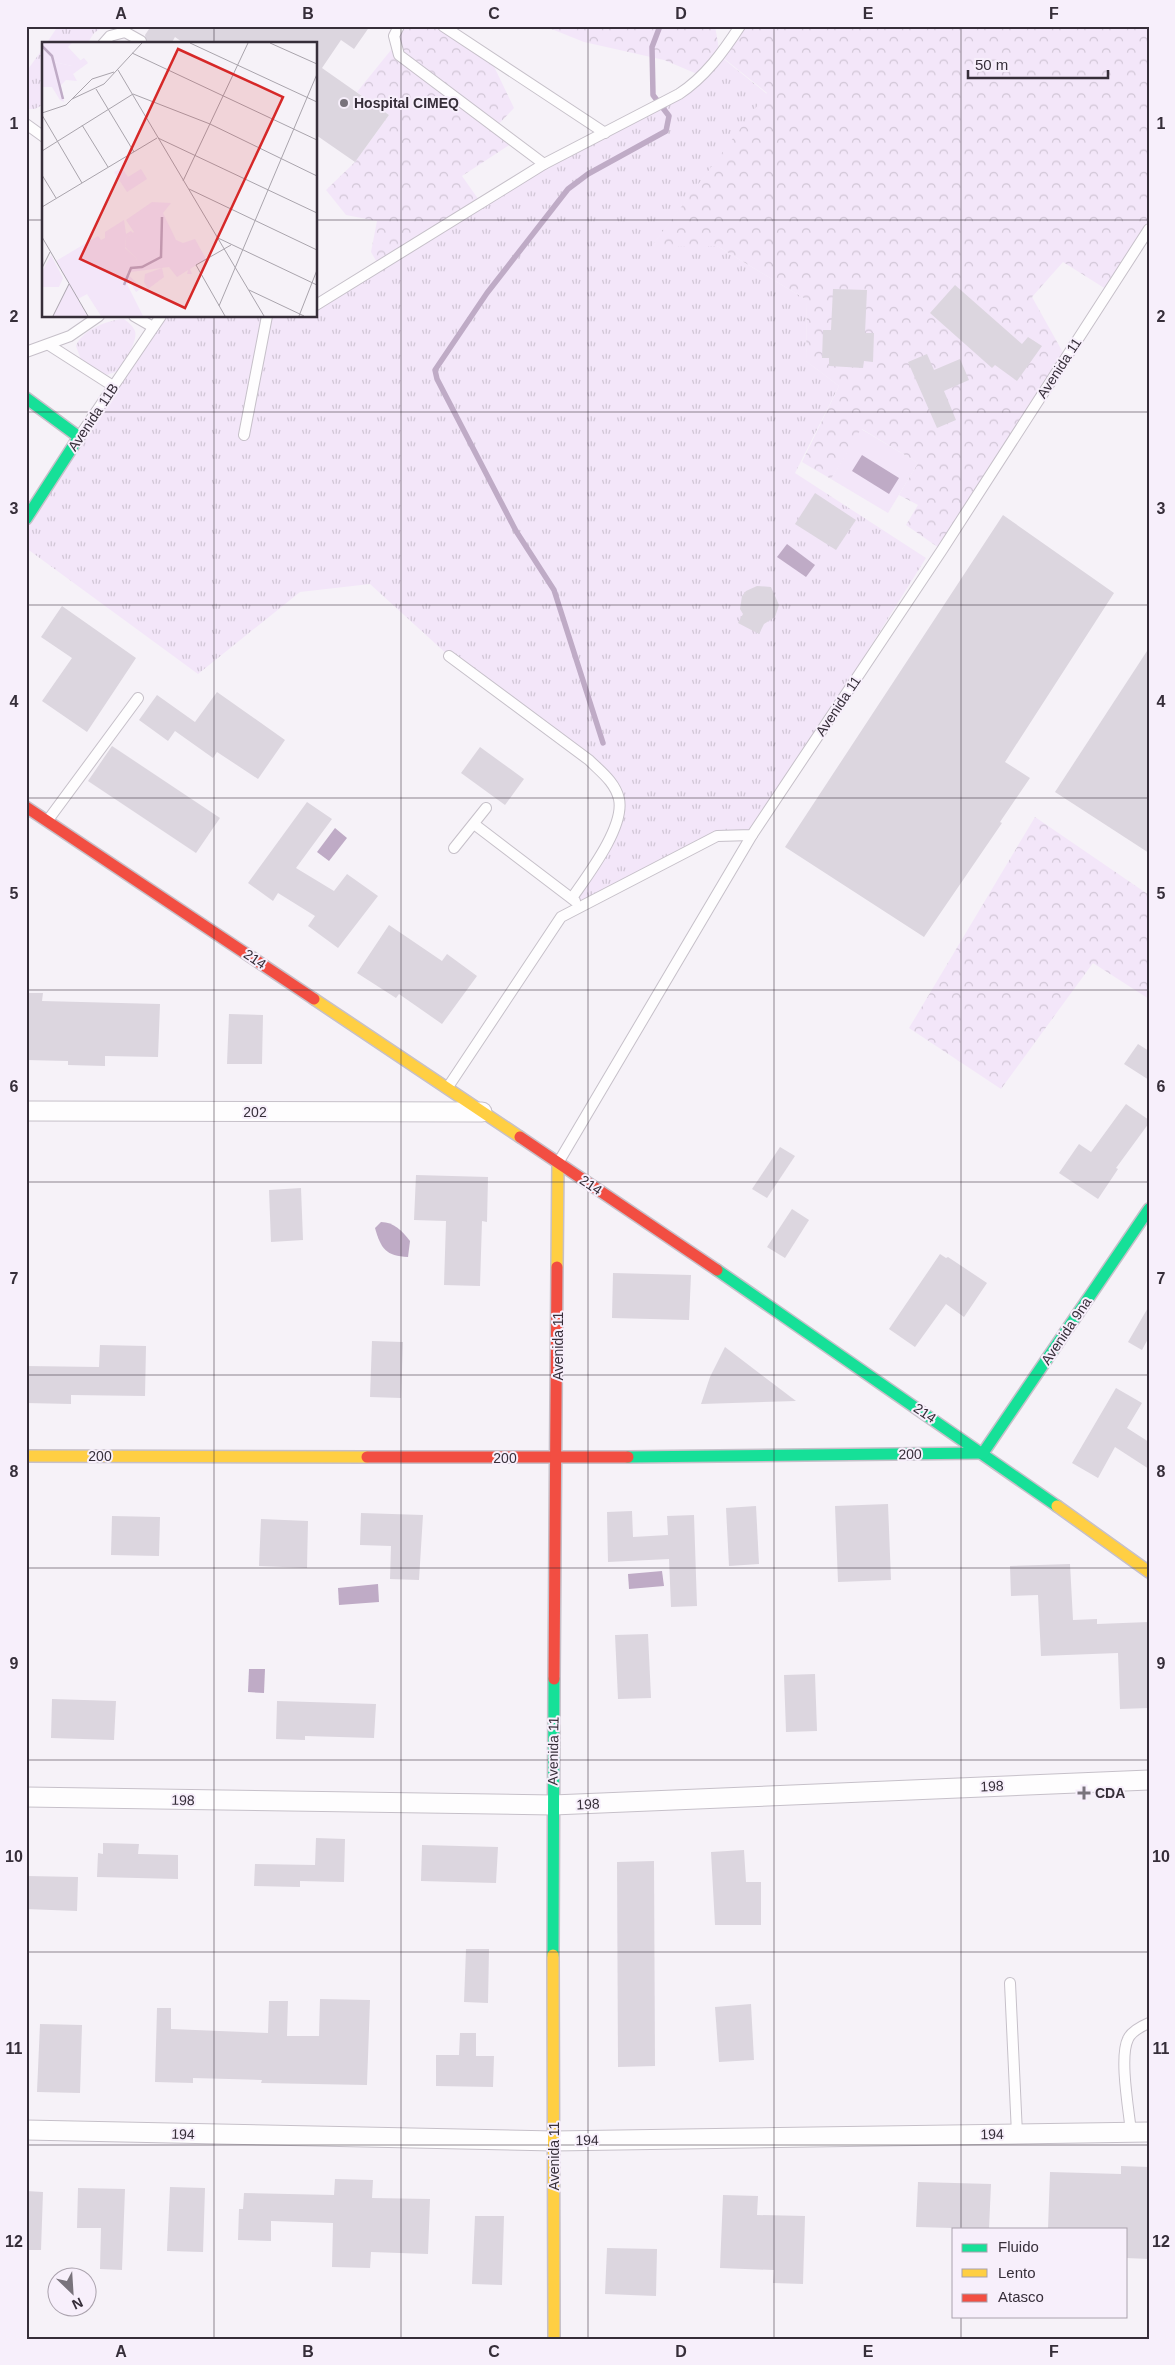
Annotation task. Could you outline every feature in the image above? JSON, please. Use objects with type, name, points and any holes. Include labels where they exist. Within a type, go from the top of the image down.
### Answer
[{"type":"street","points":[[26,398],[79,437]]},
{"type":"street","name":"Avenida 11B","points":[[26,519],[79,437]]},
{"type":"street","name":"214","points":[[26,807],[448,1087],[983,1453],[1149,1572]]},
{"type":"street","name":"202","points":[[26,1112],[483,1112]]},
{"type":"street","name":"Avenida 11","points":[[554,2339],[553,1805],[558,1162]]},
{"type":"street","name":"Avenida 9na","points":[[983,1453],[1146,1220]]},
{"type":"street","name":"200","points":[[26,1456],[557,1458],[983,1453]]},
{"type":"street","name":"198","points":[[26,1797],[553,1805],[1149,1780]]},
{"type":"street","name":"194","points":[[26,2130],[554,2141],[1140,2132]]},
{"type":"lane","points":[[400,26],[394,36],[399,55],[544,164]]},
{"type":"lane","points":[[443,26],[605,132]]},
{"type":"lane","points":[[318,304],[544,164],[693,85],[720,56],[740,26]]},
{"type":"lane","points":[[105,42],[110,36],[125,32],[141,40]]},
{"type":"lane","points":[[26,124],[42,132]]},
{"type":"lane","name":"Avenida 11","points":[[558,1162],[752,835],[942,550],[1149,229]]},
{"type":"lane","points":[[26,352],[70,336],[96,318]]},
{"type":"lane","points":[[137,318],[153,327]]},
{"type":"lane","name":"Avenida 11B","points":[[79,437],[160,318]]},
{"type":"lane","points":[[244,435],[267,318]]},
{"type":"lane","points":[[49,345],[113,386]]},
{"type":"lane","points":[[448,1087],[561,917],[576,902],[609,839],[617,819],[620,801],[609,778],[589,760],[449,656]]},
{"type":"lane","points":[[47,821],[138,698]]},
{"type":"lane","points":[[454,848],[486,808]]},
{"type":"lane","points":[[474,824],[576,902]]},
{"type":"lane","points":[[576,902],[717,836],[752,835]]},
{"type":"lane","points":[[1010,1983],[1017,2134]]},
{"type":"lane","points":[[1140,2132],[1124,2058],[1128,2038],[1140,2027],[1149,2023]]},
{"type":"green space","points":[[58,26],[104,26],[94,33],[88,42],[47,42]]},
{"type":"green space","points":[[399,26],[443,26],[489,56],[514,108],[495,128],[514,142],[462,176],[481,203],[379,266],[371,252],[377,221],[346,215],[326,190],[355,162],[389,115],[357,92],[395,45]]},
{"type":"green space","points":[[544,26],[715,26],[720,55],[740,26],[1149,26],[1149,231],[1109,291],[1063,262],[1032,297],[1066,358],[942,550],[906,525],[918,505],[899,495],[918,463],[862,429],[831,479],[802,462],[839,386],[806,361],[807,300],[717,246],[651,247],[767,93],[721,56],[702,76],[664,60],[584,42]]},
{"type":"green space","points":[[42,50],[42,105],[35,109],[27,109],[26,72]]},
{"type":"green space","points":[[720,56],[767,94],[652,246],[717,246],[807,300],[806,361],[839,386],[795,473],[926,558],[752,835],[717,836],[580,905],[572,898],[609,839],[620,801],[609,779],[449,656],[370,584],[300,592],[198,674],[26,548],[26,520],[161,318],[318,318],[318,304],[544,164],[679,94]]},
{"type":"green space","points":[[124,319],[133,327],[135,339],[126,360],[119,369],[107,375],[81,360],[76,346],[84,335],[110,321]]},
{"type":"green space","points":[[861,429],[918,463],[888,513],[831,479]]},
{"type":"green space","points":[[1035,817],[1149,895],[1149,999],[1093,963],[1001,1089],[909,1028]]},
{"type":"shaded area","points":[[862,455],[899,478],[889,494],[852,471]]},
{"type":"shaded area","points":[[787,544],[815,565],[806,577],[777,557]]},
{"type":"shaded area","points":[[335,828],[347,838],[329,861],[317,852]]},
{"type":"shaded area","points":[[381,1222],[394,1225],[410,1241],[408,1257],[389,1253],[382,1246],[375,1228]]},
{"type":"shaded area","points":[[662,1571],[664,1586],[629,1589],[628,1574]]},
{"type":"shaded area","points":[[378,1584],[379,1602],[339,1605],[338,1588]]},
{"type":"shaded area","points":[[249,1669],[265,1669],[264,1693],[248,1692]]},
{"type":"building","name":"Hospital CIMEQ","points":[[151,26],[370,26],[354,49],[341,40],[322,68],[389,115],[355,162],[318,136],[318,42],[182,42],[175,37],[172,42],[147,42],[145,35]]},
{"type":"building","points":[[955,285],[1022,344],[1028,337],[1042,346],[1017,381],[995,365],[992,368],[930,313]]},
{"type":"building","points":[[833,289],[867,290],[865,333],[874,333],[873,362],[864,361],[863,368],[829,366],[829,358],[822,358],[823,330],[831,330]]},
{"type":"building","points":[[927,354],[934,370],[960,359],[969,380],[944,391],[956,420],[937,428],[908,362]]},
{"type":"building","points":[[815,493],[856,520],[836,550],[795,524]]},
{"type":"building","points":[[1003,515],[1114,593],[1005,762],[1030,778],[1000,822],[1002,823],[924,937],[785,847]]},
{"type":"building","points":[[757,586],[771,587],[779,605],[775,617],[764,624],[759,634],[738,623],[743,614],[740,609],[742,596],[746,591]]},
{"type":"building","points":[[62,606],[136,658],[87,732],[42,701],[72,658],[41,637]]},
{"type":"building","points":[[1149,648],[1149,853],[1055,792]]},
{"type":"building","points":[[217,692],[285,740],[258,779],[217,752],[213,758],[175,731],[168,741],[139,720],[157,695],[195,722]]},
{"type":"building","points":[[112,746],[220,818],[196,853],[88,781]]},
{"type":"building","points":[[480,747],[524,779],[505,805],[461,773]]},
{"type":"building","points":[[307,802],[332,819],[296,868],[334,891],[347,874],[378,896],[338,948],[308,926],[315,916],[278,893],[273,901],[248,883]]},
{"type":"building","points":[[389,925],[442,961],[447,954],[477,976],[442,1024],[399,994],[396,998],[357,973]]},
{"type":"building","points":[[26,993],[43,993],[42,1001],[160,1004],[158,1057],[105,1056],[105,1066],[68,1065],[68,1061],[26,1060]]},
{"type":"building","points":[[229,1014],[263,1015],[262,1064],[227,1064]]},
{"type":"building","points":[[1138,1044],[1149,1051],[1149,1080],[1124,1064]]},
{"type":"building","points":[[1126,1104],[1149,1120],[1149,1123],[1116,1168],[1118,1169],[1098,1199],[1059,1173],[1079,1144],[1091,1152]]},
{"type":"building","points":[[780,1147],[795,1156],[767,1198],[752,1189]]},
{"type":"building","points":[[416,1175],[488,1177],[487,1222],[482,1221],[480,1286],[444,1285],[446,1221],[414,1220]]},
{"type":"building","points":[[301,1188],[303,1240],[271,1242],[269,1190]]},
{"type":"building","points":[[792,1209],[809,1220],[785,1258],[767,1247]]},
{"type":"building","points":[[940,1254],[946,1258],[948,1257],[987,1283],[964,1317],[946,1304],[915,1347],[889,1329]]},
{"type":"building","points":[[613,1273],[691,1275],[689,1320],[612,1318]]},
{"type":"building","points":[[1149,1306],[1149,1337],[1142,1350],[1128,1342]]},
{"type":"building","points":[[372,1341],[403,1342],[401,1398],[370,1397]]},
{"type":"building","points":[[100,1345],[146,1346],[145,1396],[71,1395],[71,1404],[26,1403],[26,1366],[99,1367]]},
{"type":"building","points":[[725,1347],[796,1401],[701,1404],[710,1377]]},
{"type":"building","points":[[1116,1388],[1142,1403],[1127,1428],[1149,1442],[1149,1469],[1115,1447],[1098,1478],[1072,1463]]},
{"type":"building","points":[[888,1504],[891,1580],[838,1582],[835,1506]]},
{"type":"building","points":[[756,1506],[759,1564],[729,1566],[726,1508]]},
{"type":"building","points":[[632,1511],[633,1537],[668,1535],[667,1516],[694,1515],[697,1606],[671,1607],[669,1559],[608,1562],[607,1512]]},
{"type":"building","points":[[361,1513],[423,1515],[419,1580],[390,1579],[391,1546],[360,1545]]},
{"type":"building","points":[[112,1516],[160,1517],[159,1556],[111,1555]]},
{"type":"building","points":[[261,1519],[308,1521],[307,1568],[259,1566]]},
{"type":"building","points":[[1070,1564],[1073,1620],[1097,1619],[1097,1624],[1149,1622],[1149,1708],[1120,1709],[1118,1653],[1041,1656],[1038,1595],[1011,1596],[1010,1566]]},
{"type":"building","points":[[648,1634],[651,1698],[618,1699],[615,1635]]},
{"type":"building","points":[[815,1674],[817,1731],[786,1732],[784,1675]]},
{"type":"building","points":[[52,1699],[116,1701],[114,1740],[51,1738]]},
{"type":"building","points":[[277,1701],[376,1704],[374,1738],[305,1736],[305,1740],[276,1739]]},
{"type":"building","points":[[316,1838],[345,1839],[344,1882],[300,1881],[300,1887],[254,1886],[255,1864],[315,1865]]},
{"type":"building","points":[[103,1843],[139,1844],[138,1854],[178,1855],[178,1879],[97,1877],[98,1853],[103,1854]]},
{"type":"building","points":[[422,1845],[498,1847],[496,1883],[421,1881]]},
{"type":"building","points":[[744,1850],[746,1882],[761,1882],[761,1925],[715,1925],[711,1852]]},
{"type":"building","points":[[654,1861],[655,2066],[618,2067],[617,1862]]},
{"type":"building","points":[[27,1876],[78,1877],[77,1911],[26,1909]]},
{"type":"building","points":[[466,1949],[489,1949],[488,2003],[464,2002]]},
{"type":"building","points":[[320,1999],[370,2000],[367,2085],[261,2083],[262,2080],[193,2078],[193,2083],[155,2082],[157,2008],[171,2008],[171,2029],[268,2033],[269,2001],[288,2001],[287,2036],[319,2036]]},
{"type":"building","points":[[751,2004],[754,2060],[719,2062],[715,2007]]},
{"type":"building","points":[[40,2024],[82,2025],[80,2093],[37,2092]]},
{"type":"building","points":[[460,2033],[476,2033],[476,2056],[494,2056],[493,2087],[436,2086],[436,2055],[459,2055]]},
{"type":"building","points":[[1121,2166],[1149,2167],[1149,2259],[1128,2258],[1128,2228],[1048,2228],[1050,2172],[1121,2174]]},
{"type":"building","points":[[335,2179],[373,2180],[372,2198],[430,2199],[428,2254],[371,2252],[370,2268],[332,2267],[333,2223],[271,2221],[271,2241],[238,2240],[239,2209],[243,2209],[244,2193],[334,2195]]},
{"type":"building","points":[[918,2182],[991,2184],[989,2228],[916,2227]]},
{"type":"building","points":[[170,2187],[205,2188],[203,2252],[167,2251]]},
{"type":"building","points":[[78,2188],[125,2189],[122,2270],[100,2269],[101,2228],[77,2228]]},
{"type":"building","points":[[26,2191],[43,2192],[41,2250],[26,2250]]},
{"type":"building","points":[[723,2195],[758,2196],[757,2215],[805,2216],[803,2284],[773,2283],[774,2270],[720,2268]]},
{"type":"building","points":[[475,2216],[504,2216],[502,2285],[472,2284]]},
{"type":"building","points":[[607,2248],[657,2249],[656,2296],[605,2294]]},
{"type":"waterway","points":[[603,743],[554,590],[516,531],[437,379],[435,370],[487,293],[568,189],[588,174],[666,131],[669,116],[653,95],[652,47],[660,26]]},
{"type":"traffic: fast","points":[[26,398],[79,437],[26,519]]},
{"type":"traffic: fast","points":[[983,1453],[1149,1209]]},
{"type":"traffic: fast","points":[[717,1270],[1057,1506]]},
{"type":"traffic: fast","points":[[628,1457],[983,1453]]},
{"type":"traffic: fast","points":[[553,1955],[554,1679]]},
{"type":"traffic: slow","points":[[314,999],[520,1137]]},
{"type":"traffic: slow","points":[[557,1267],[558,1163]]},
{"type":"traffic: slow","points":[[26,1456],[367,1457]]},
{"type":"traffic: slow","points":[[1057,1506],[1149,1572]]},
{"type":"traffic: slow","points":[[553,1955],[554,2339]]},
{"type":"traffic: jam","points":[[26,807],[314,999]]},
{"type":"traffic: jam","points":[[520,1137],[717,1270]]},
{"type":"traffic: jam","points":[[554,1679],[557,1267]]},
{"type":"traffic: jam","points":[[367,1457],[628,1457]]},
{"type":"place","name":"Hospital CIMEQ","points":[[344,103]]},
{"type":"place","name":"CDA","points":[[1084,1793]]}]
